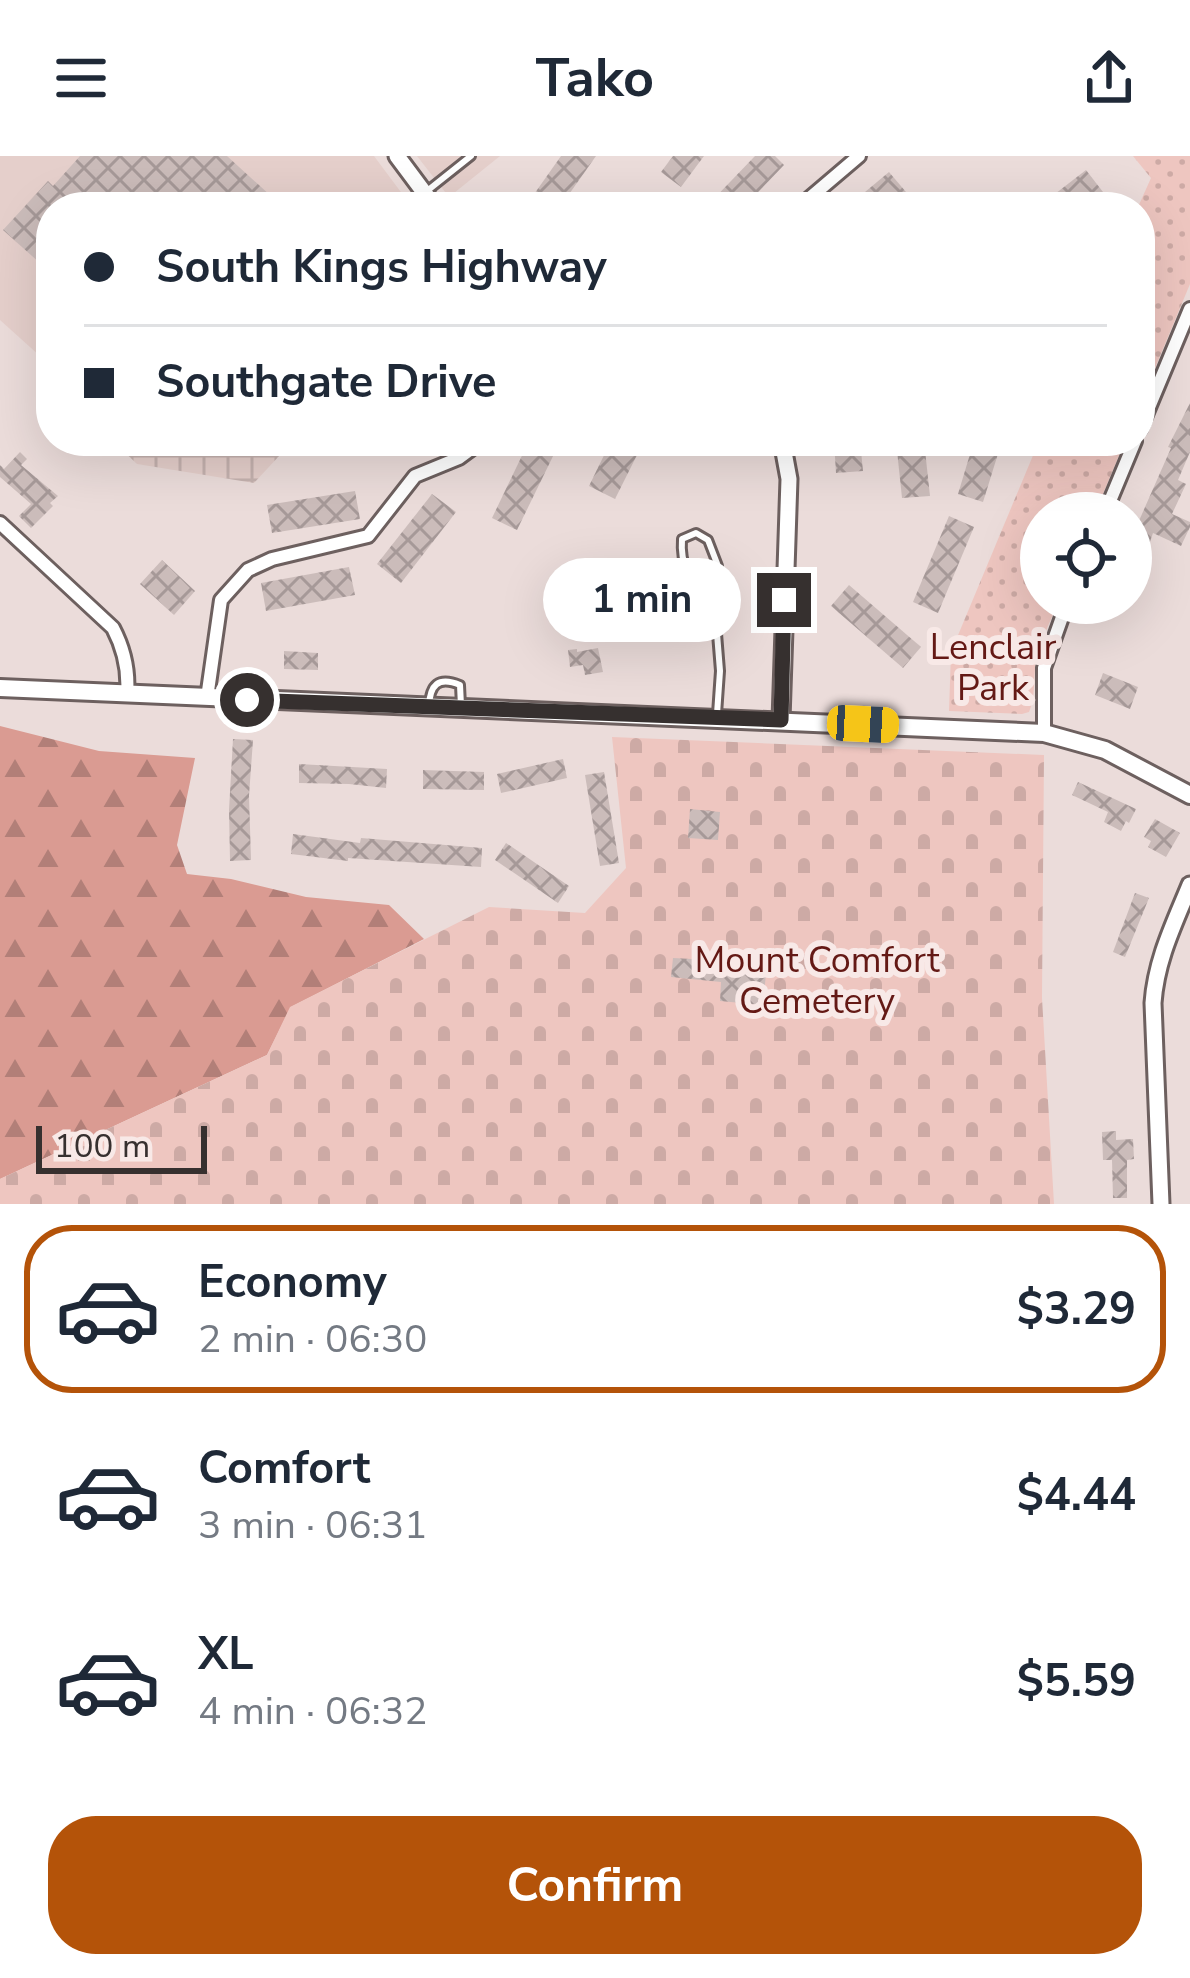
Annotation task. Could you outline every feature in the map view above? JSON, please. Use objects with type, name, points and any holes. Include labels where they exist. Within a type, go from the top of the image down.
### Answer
[{"type":"main road","points":[[0,688],[1044,733],[1105,750],[1190,795]]},
{"type":"street","points":[[397,156],[424,192]]},
{"type":"street","points":[[817,192],[860,156]]},
{"type":"street","points":[[1155,393],[1190,309]]},
{"type":"street","points":[[207,698],[221,600],[248,570],[272,559],[368,536],[415,476],[462,456]]},
{"type":"street","points":[[781,720],[789,479],[785,456]]},
{"type":"street","points":[[1114,492],[1129,456]]},
{"type":"street","points":[[0,523],[113,628],[123,651],[127,694]]},
{"type":"street","points":[[1044,733],[1043,668],[1059,624]]},
{"type":"street","points":[[1161,1204],[1155,981],[1190,885]]},
{"type":"lane","points":[[437,192],[471,156]]},
{"type":"lane","points":[[710,602],[718,566],[708,540],[696,533],[682,539],[681,552],[690,580],[710,602],[716,621],[717,718]]},
{"type":"lane","points":[[429,708],[435,684],[455,682],[462,690],[460,709]]},
{"type":"shaded area","points":[[0,156],[374,156],[401,192],[36,192],[36,352],[0,320]]},
{"type":"shaded area","points":[[417,156],[500,156],[455,192],[445,192]]},
{"type":"shaded area","points":[[129,456],[279,456],[254,483],[137,464]]},
{"type":"green space","points":[[1133,156],[1190,156],[1190,284],[1155,368],[1155,192],[1145,192],[1151,178]]},
{"type":"green space","name":"Lenclair Park","points":[[1033,456],[1119,456],[1104,492],[1020,492],[1020,624],[1049,624],[1038,654],[1029,712],[949,711],[951,652]]},
{"type":"green space","points":[[0,726],[99,751],[195,758],[177,845],[187,874],[306,897],[389,905],[424,939],[291,1007],[267,1055],[0,1179]]},
{"type":"green space","name":"Mount Comfort Cemetery","points":[[612,737],[1044,755],[1042,998],[1054,1204],[0,1204],[0,1179],[267,1055],[290,1007],[489,907],[585,913],[626,868]]},
{"type":"building","points":[[80,156],[227,156],[267,192],[38,192],[48,181],[53,186]]},
{"type":"building","points":[[561,156],[596,156],[571,192],[536,192]]},
{"type":"building","points":[[673,156],[704,156],[681,187],[661,172]]},
{"type":"building","points":[[755,156],[775,156],[784,165],[758,192],[720,192]]},
{"type":"building","points":[[1086,170],[1103,192],[1057,192]]},
{"type":"building","points":[[889,172],[906,192],[865,192]]},
{"type":"building","points":[[36,194],[36,260],[3,230]]},
{"type":"building","points":[[1190,403],[1190,452],[1178,480],[1186,484],[1172,514],[1190,522],[1181,546],[1152,536],[1152,492]]},
{"type":"building","points":[[20,452],[27,459],[21,465],[58,496],[31,528],[19,516],[31,504],[0,477],[0,465],[4,469]]},
{"type":"building","points":[[522,456],[553,456],[517,530],[492,518]]},
{"type":"building","points":[[604,456],[636,456],[615,499],[589,486]]},
{"type":"building","points":[[835,456],[862,456],[863,471],[836,473]]},
{"type":"building","points":[[898,456],[926,456],[930,496],[902,498]]},
{"type":"building","points":[[969,456],[997,456],[983,502],[958,494]]},
{"type":"building","points":[[355,491],[360,519],[272,533],[267,505]]},
{"type":"building","points":[[432,494],[456,512],[401,583],[377,564]]},
{"type":"building","points":[[949,516],[974,527],[938,613],[913,602]]},
{"type":"building","points":[[162,560],[195,591],[174,615],[140,584]]},
{"type":"building","points":[[677,566],[683,581],[652,595],[646,581]]},
{"type":"building","points":[[349,567],[355,595],[266,611],[261,583]]},
{"type":"building","points":[[849,585],[921,647],[903,668],[831,606]]},
{"type":"building","points":[[598,648],[603,672],[585,675],[583,665],[570,667],[568,650]]},
{"type":"building","points":[[284,651],[318,653],[318,670],[284,669]]},
{"type":"building","points":[[1103,673],[1138,687],[1130,709],[1095,695]]},
{"type":"building","points":[[233,739],[253,740],[251,860],[230,861]]},
{"type":"building","points":[[563,759],[567,778],[501,793],[497,774]]},
{"type":"building","points":[[299,764],[387,769],[386,788],[299,783]]},
{"type":"building","points":[[423,770],[484,772],[484,790],[423,789]]},
{"type":"building","points":[[604,772],[619,863],[600,866],[585,775]]},
{"type":"building","points":[[1078,782],[1136,809],[1129,823],[1121,831],[1104,822],[1108,812],[1072,795]]},
{"type":"building","points":[[690,809],[720,812],[718,840],[688,838]]},
{"type":"building","points":[[1155,819],[1180,833],[1166,857],[1148,847],[1151,841],[1144,837]]},
{"type":"building","points":[[293,834],[360,843],[361,838],[482,848],[481,867],[291,854]]},
{"type":"building","points":[[506,843],[569,886],[558,903],[495,860]]},
{"type":"building","points":[[1135,893],[1149,898],[1125,957],[1113,952]]},
{"type":"building","points":[[673,958],[767,963],[763,1005],[720,1001],[721,982],[671,977]]},
{"type":"building","points":[[1116,1131],[1116,1140],[1133,1139],[1134,1159],[1127,1160],[1127,1198],[1113,1198],[1112,1160],[1103,1160],[1102,1132]]},
{"type":"route","points":[[247,700],[781,720],[784,600]]}]
